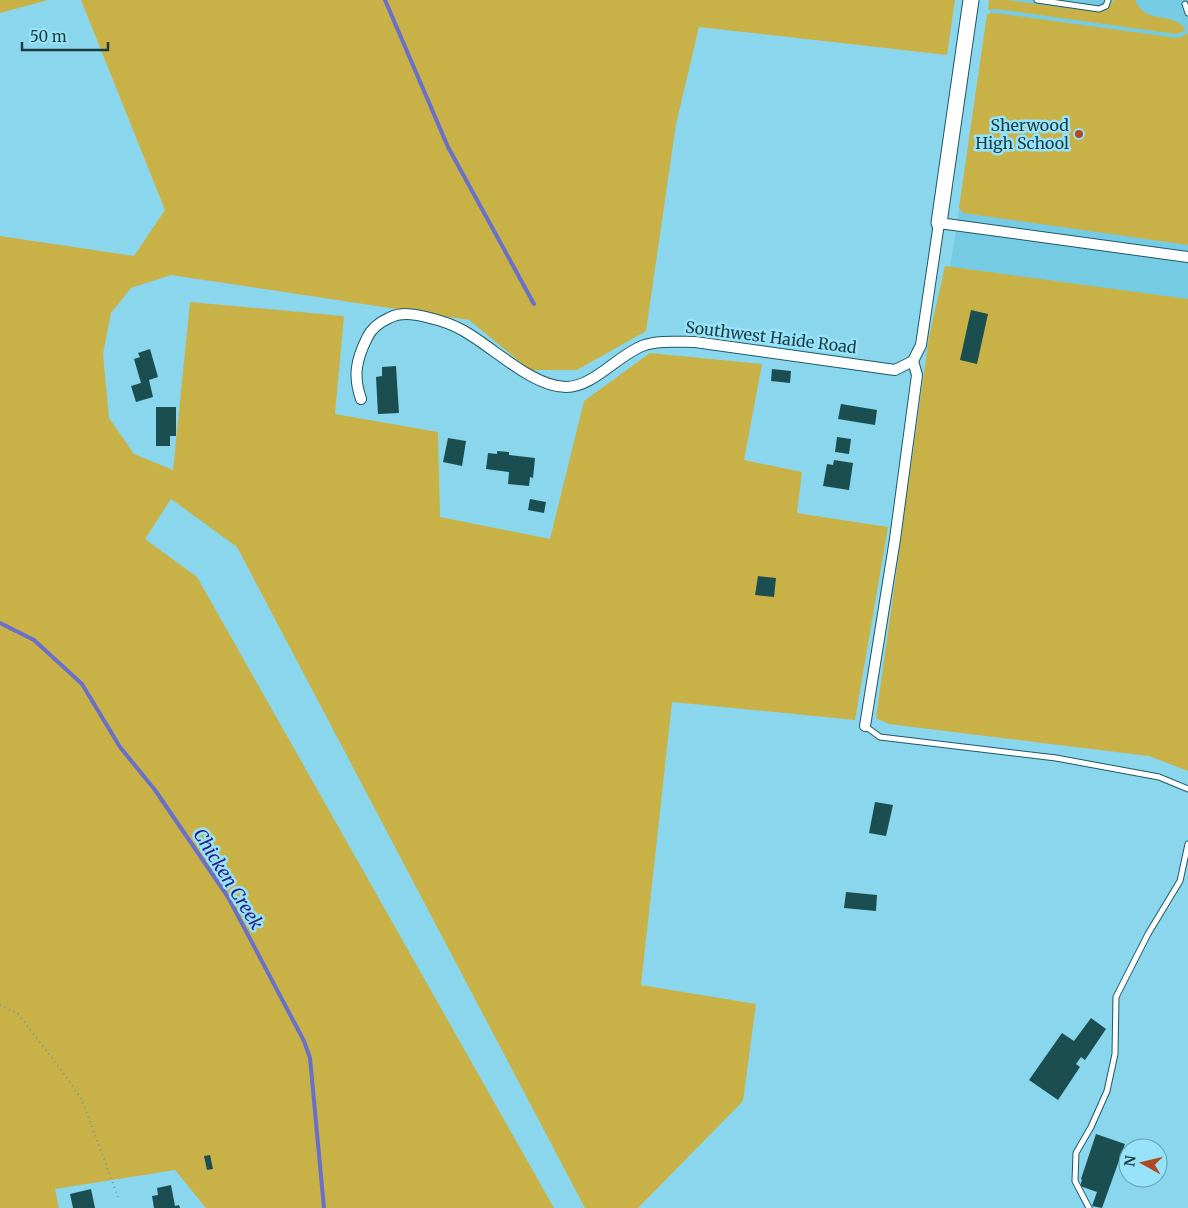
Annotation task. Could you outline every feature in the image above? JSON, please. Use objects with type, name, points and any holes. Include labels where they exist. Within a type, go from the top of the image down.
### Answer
[{"type":"street","points":[[865,726],[896,531],[917,375],[913,361],[920,346],[971,0]]},
{"type":"street","points":[[938,223],[1188,257]]},
{"type":"street","name":"Southwest Haide Road","points":[[361,399],[356,384],[359,355],[368,335],[380,322],[397,314],[416,314],[441,320],[464,331],[537,380],[567,387],[582,384],[624,355],[644,345],[664,342],[695,342],[895,370],[913,361]]},
{"type":"lane","points":[[1037,0],[1099,9],[1106,6],[1108,0]]},
{"type":"lane","points":[[1185,4],[1188,13]]},
{"type":"lane","points":[[865,726],[880,737],[1056,758],[1159,776],[1188,789]]},
{"type":"lane","points":[[1089,1208],[1075,1181],[1076,1153],[1091,1127],[1106,1091],[1114,1054],[1116,997],[1148,934],[1180,882],[1188,844]]},
{"type":"path","points":[[0,1005],[18,1014],[82,1100],[118,1197]]},
{"type":"shaded area","points":[[0,0],[48,0],[0,13]]},
{"type":"shaded area","points":[[81,0],[955,0],[947,55],[699,27],[676,124],[646,331],[577,370],[530,370],[469,320],[171,275],[131,288],[111,313],[103,354],[109,418],[134,454],[173,470],[190,302],[344,316],[335,414],[438,432],[440,517],[550,539],[584,401],[650,353],[762,364],[744,460],[802,472],[797,513],[888,527],[855,720],[672,702],[641,985],[756,1004],[743,1101],[638,1208],[585,1208],[237,547],[171,499],[145,539],[197,577],[554,1208],[206,1208],[175,1170],[55,1189],[59,1208],[0,1208],[0,236],[134,256],[165,210]]},
{"type":"shaded area","points":[[989,0],[1007,0],[1097,12],[1106,10],[1114,0],[1135,0],[1146,13],[1173,20],[1186,30],[1176,34],[996,9],[988,10]]},
{"type":"shaded area","name":"Sherwood High School","points":[[992,0],[1188,0],[1188,301],[950,268]]},
{"type":"shaded area","name":"Sherwood High School","points":[[996,13],[1177,38],[1188,33],[1188,245],[963,213],[959,208],[987,14]]},
{"type":"shaded area","points":[[945,266],[1188,299],[1188,771],[1149,756],[889,724],[876,718],[929,337]]},
{"type":"building","points":[[971,310],[988,314],[977,364],[960,360]]},
{"type":"building","points":[[150,349],[158,377],[149,380],[153,397],[136,402],[131,386],[141,383],[134,359],[140,357],[138,353]]},
{"type":"building","points":[[396,366],[399,413],[378,414],[376,377],[382,376],[382,367]]},
{"type":"building","points":[[772,369],[791,371],[790,383],[771,381]]},
{"type":"building","points":[[841,404],[877,410],[875,425],[838,419]]},
{"type":"building","points":[[156,407],[176,407],[176,436],[170,436],[170,446],[156,446]]},
{"type":"building","points":[[837,437],[851,439],[849,454],[835,452]]},
{"type":"building","points":[[448,438],[466,441],[462,466],[443,462]]},
{"type":"building","points":[[497,451],[509,452],[509,455],[535,458],[533,478],[530,477],[529,486],[508,484],[509,472],[486,469],[488,453],[497,454]]},
{"type":"building","points":[[834,460],[853,463],[849,490],[823,486],[827,464],[833,465]]},
{"type":"building","points":[[530,499],[546,502],[544,513],[528,510]]},
{"type":"building","points":[[758,576],[776,578],[774,597],[755,595]]},
{"type":"building","points":[[875,802],[893,805],[886,836],[869,833]]},
{"type":"building","points":[[846,892],[877,895],[876,911],[844,908]]},
{"type":"building","points":[[1091,1018],[1106,1029],[1085,1060],[1081,1057],[1076,1064],[1080,1067],[1058,1100],[1029,1080],[1062,1033],[1074,1041]]},
{"type":"building","points":[[1096,1134],[1118,1142],[1118,1163],[1102,1208],[1092,1206],[1097,1192],[1080,1186]]},
{"type":"building","points":[[210,1155],[213,1169],[207,1170],[204,1156]]},
{"type":"building","points":[[171,1185],[175,1206],[179,1205],[180,1208],[154,1208],[152,1196],[158,1195],[157,1188]]},
{"type":"building","points":[[91,1189],[95,1208],[73,1208],[70,1194]]},
{"type":"waterway","points":[[385,0],[448,147],[534,304]]},
{"type":"waterway","name":"Chicken Creek","points":[[0,623],[34,640],[82,684],[120,747],[155,790],[228,897],[304,1041],[310,1058],[324,1208]]},
{"type":"place","name":"Sherwood High School","points":[[1079,134]]}]
